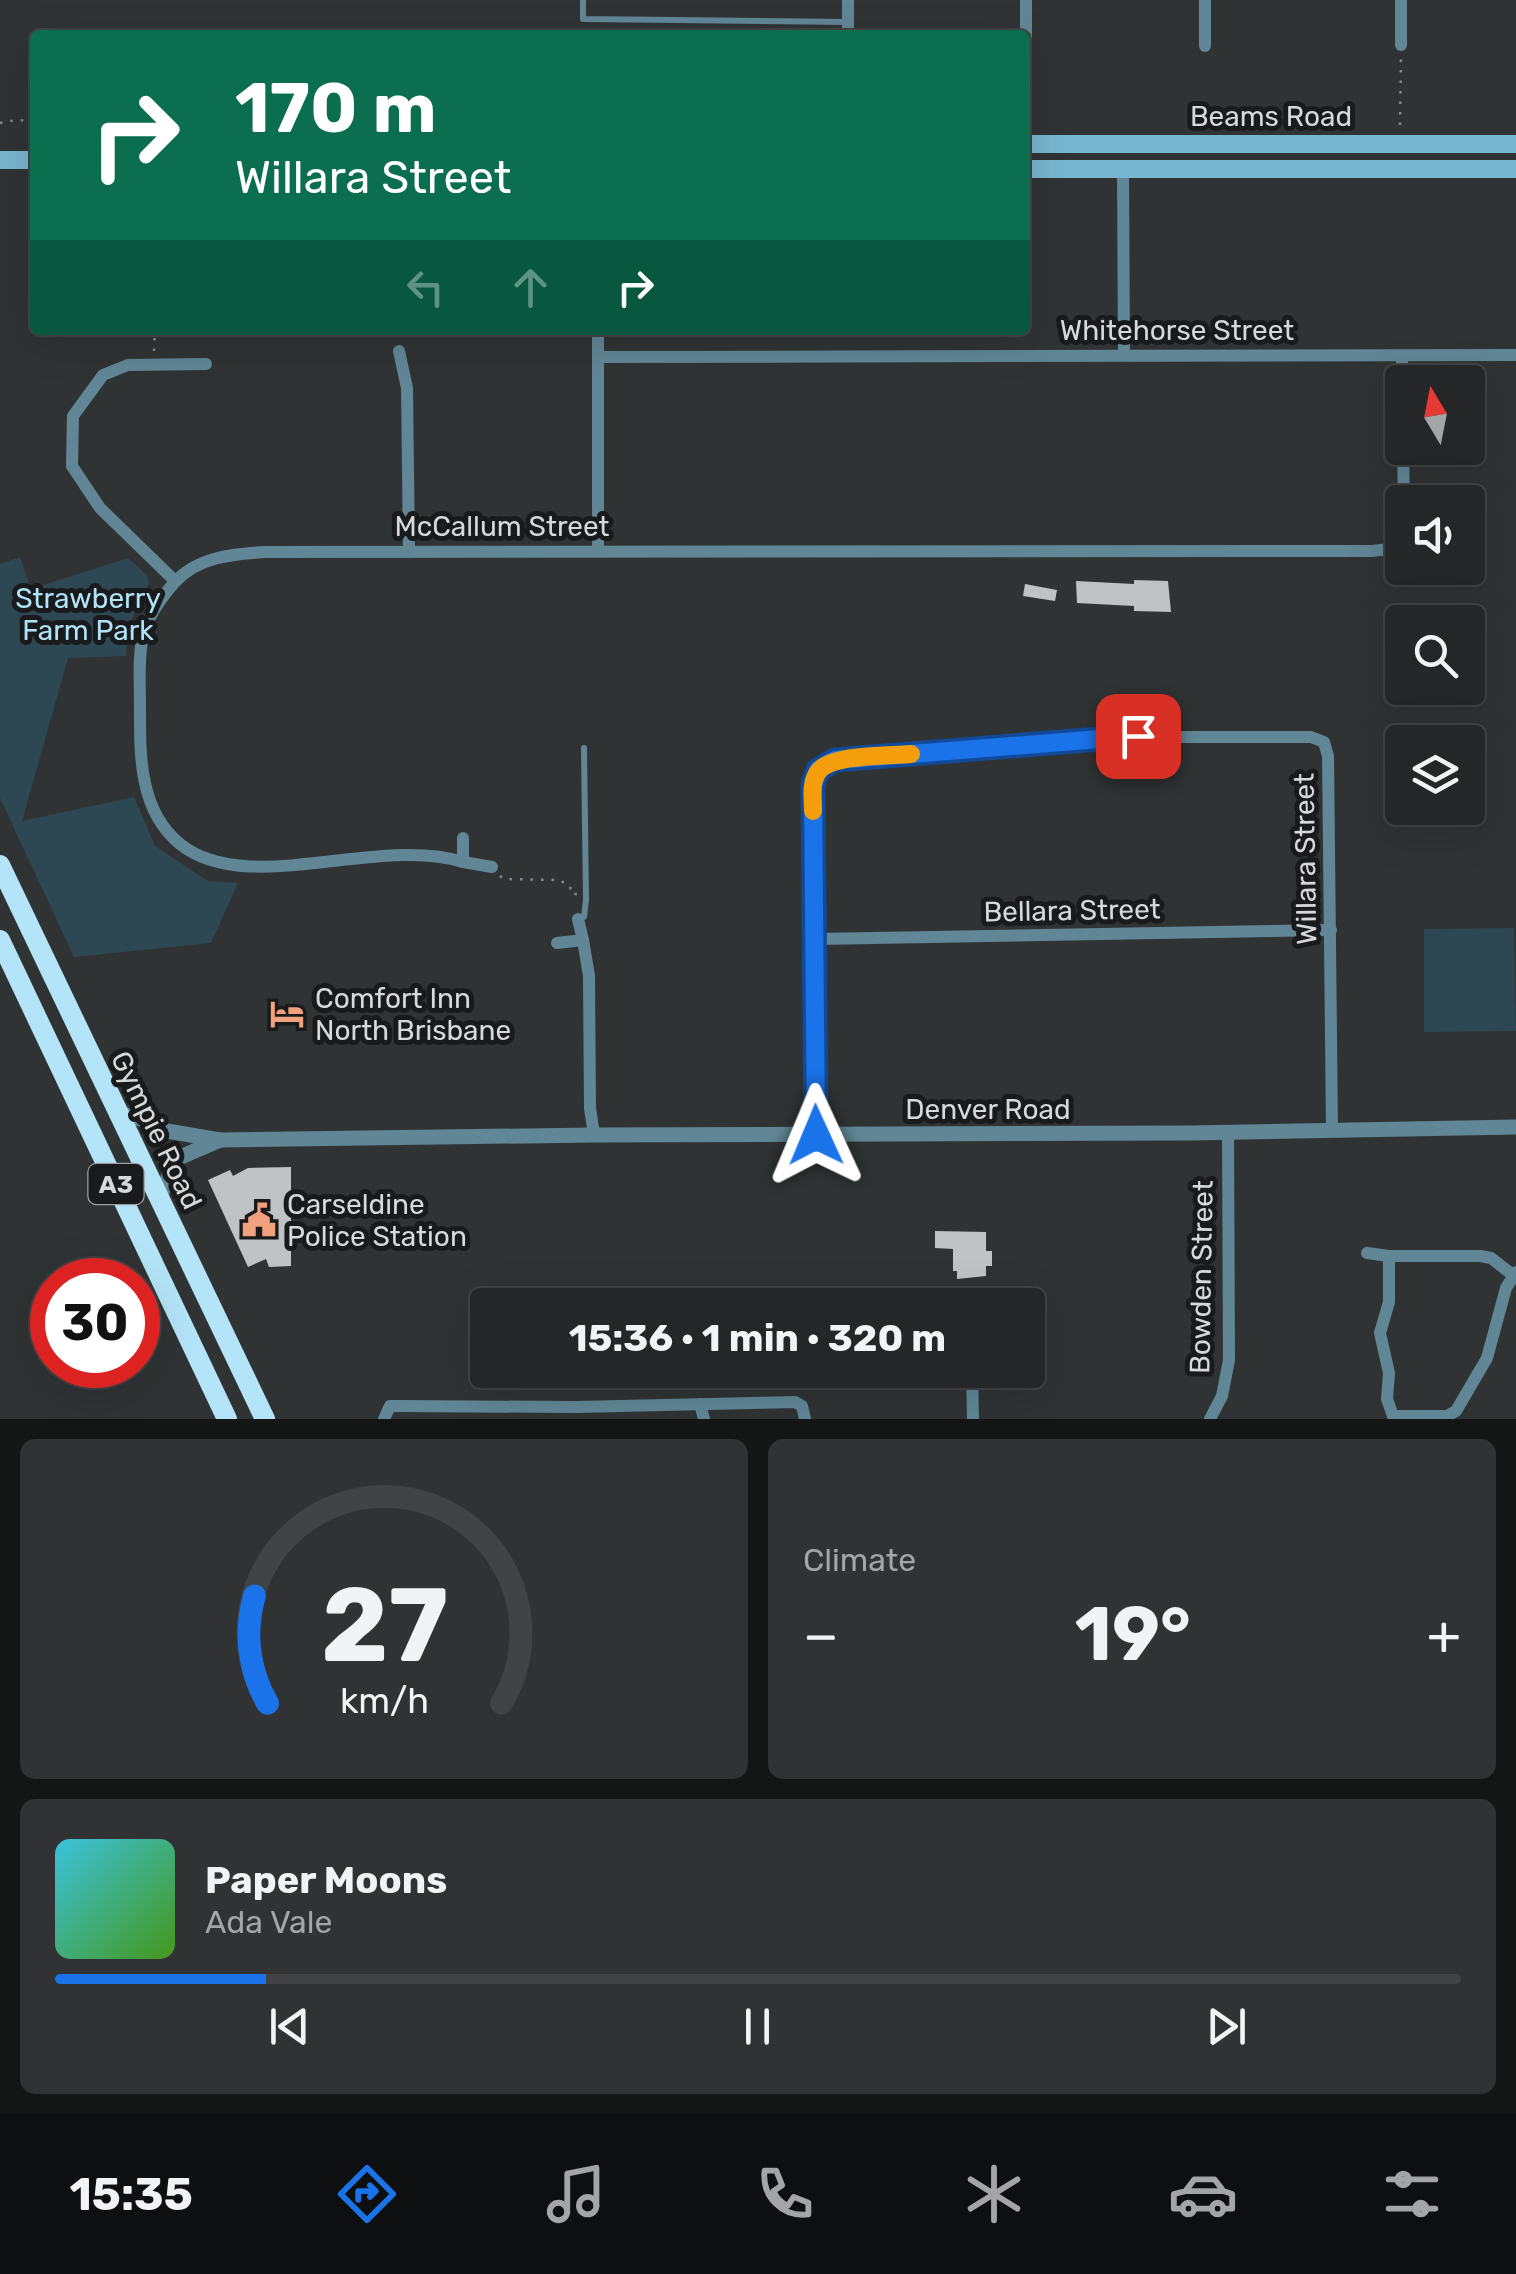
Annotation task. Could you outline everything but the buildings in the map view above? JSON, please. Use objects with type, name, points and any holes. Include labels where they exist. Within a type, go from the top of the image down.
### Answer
[{"type":"highway","name":"Gympie Road","points":[[0,864],[265,1419]]},
{"type":"highway","name":"A3","points":[[0,940],[9,977],[227,1419]]},
{"type":"highway","points":[[191,1343],[222,1328]]},
{"type":"main road","name":"Beams Road","points":[[1030,136],[1516,144]]},
{"type":"main road","points":[[0,160],[30,160]]},
{"type":"main road","name":"Beams Road","points":[[1030,169],[1516,170]]},
{"type":"street","points":[[848,0],[848,29]]},
{"type":"street","points":[[1026,0],[1026,30]]},
{"type":"street","points":[[1205,0],[1205,46]]},
{"type":"street","points":[[1401,0],[1401,45]]},
{"type":"street","points":[[1122,169],[1124,355]]},
{"type":"street","points":[[598,335],[598,551]]},
{"type":"street","points":[[399,351],[407,388],[408,552]]},
{"type":"street","name":"Whitehorse Street","points":[[598,357],[1516,354]]},
{"type":"street","points":[[1402,356],[1402,365]]},
{"type":"street","points":[[176,581],[100,508],[72,466],[74,416],[102,374],[154,362],[206,364]]},
{"type":"street","name":"McCallum Street","points":[[492,868],[445,856],[411,853],[240,867],[204,859],[164,829],[153,810],[142,774],[140,670],[144,635],[152,614],[176,581],[200,564],[229,555],[264,552],[1385,549]]},
{"type":"street","name":"Willara Street","points":[[816,1135],[813,785],[818,770],[835,760],[1138,736],[1311,737],[1324,742],[1328,756],[1332,1131]]},
{"type":"street","points":[[463,838],[463,862]]},
{"type":"street","points":[[581,912],[590,976],[590,1108],[594,1135]]},
{"type":"street","name":"Bellara Street","points":[[815,939],[1331,930]]},
{"type":"street","points":[[557,943],[584,940]]},
{"type":"street","name":"Denver Road","points":[[118,1113],[161,1130],[220,1140],[1516,1127]]},
{"type":"street","name":"Bowden Street","points":[[1210,1419],[1222,1396],[1230,1360],[1228,1132]]},
{"type":"street","name":"Denver Road","points":[[159,1199],[176,1159],[220,1140]]},
{"type":"street","points":[[1367,1254],[1480,1256],[1492,1258],[1514,1273],[1487,1358],[1456,1411],[1447,1416],[1391,1418],[1386,1399],[1389,1374],[1380,1333],[1389,1302],[1389,1256]]},
{"type":"street","points":[[972,1388],[973,1419]]},
{"type":"street","points":[[384,1419],[390,1406],[468,1413],[577,1413],[795,1402],[802,1406],[805,1419]]},
{"type":"street","points":[[700,1404],[704,1419]]},
{"type":"lane","points":[[583,0],[583,19],[848,29]]},
{"type":"lane","points":[[581,912],[584,748]]},
{"type":"path","points":[[1400,127],[1401,45]]},
{"type":"path","points":[[0,123],[30,121]]},
{"type":"path","points":[[154,335],[154,362]]},
{"type":"path","points":[[492,868],[504,879],[564,882],[581,912]]},
{"type":"green space","name":"Strawberry Farm Park","points":[[20,557],[31,589],[128,558],[147,575],[149,583],[128,627],[126,656],[68,658],[22,821],[134,797],[155,846],[208,881],[238,883],[211,943],[74,957],[0,798],[0,564]]},
{"type":"green space","points":[[1514,928],[1516,1031],[1424,1032],[1424,929]]},
{"type":"slow traffic","points":[[813,811],[813,785],[818,770],[835,760],[911,754]]},
{"type":"place","name":"Comfort Inn North Brisbane","points":[[287,1014]]},
{"type":"place","name":"Carseldine Police Station","points":[[259,1220]]},
{"type":"route","points":[[816,1135],[813,785],[818,770],[835,760],[1138,736]]}]
